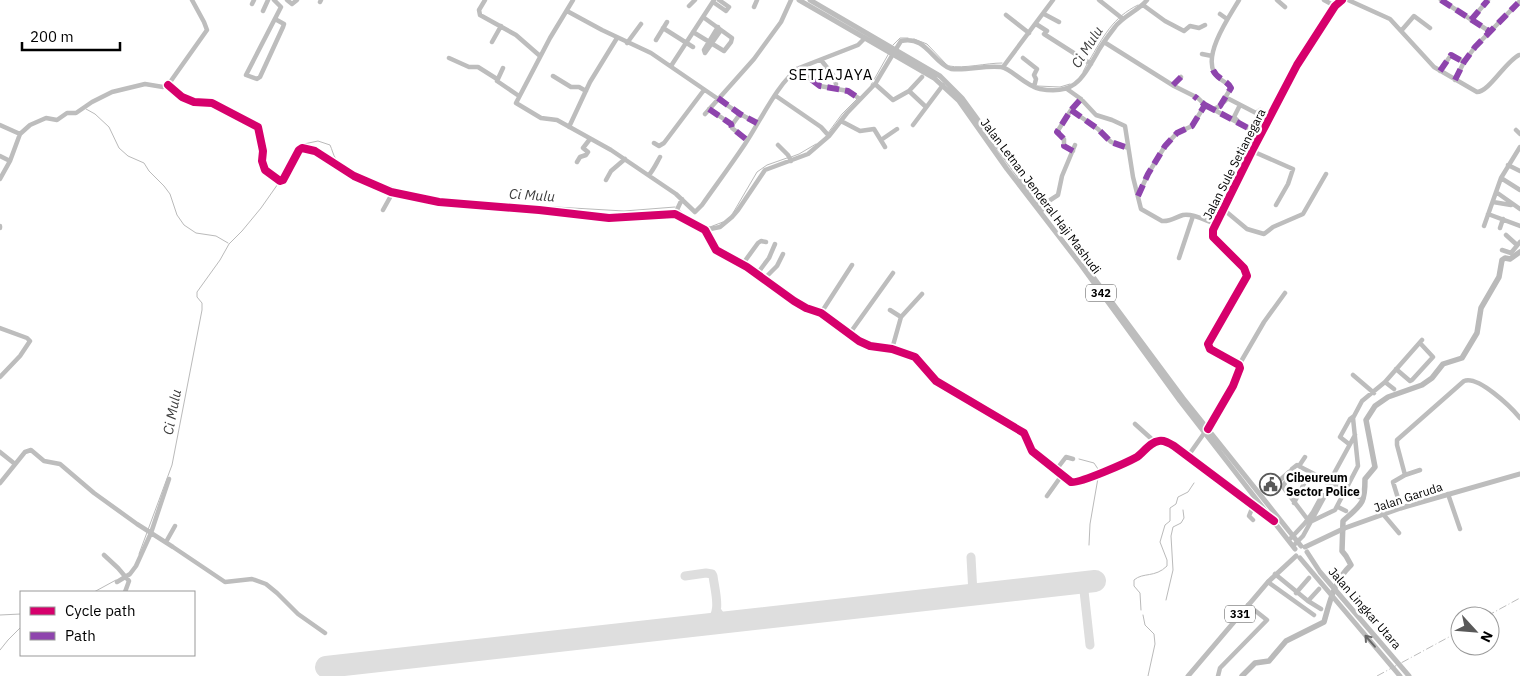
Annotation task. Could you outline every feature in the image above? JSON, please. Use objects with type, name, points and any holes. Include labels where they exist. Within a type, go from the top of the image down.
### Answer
[{"type":"main road","name":"Jalan Letnan Jenderal Haji Mashudi","points":[[799,0],[865,38],[892,50]]},
{"type":"main road","name":"Jalan Letnan Jenderal Haji Mashudi","points":[[810,0],[912,62],[940,76],[962,98],[1143,350],[1230,460],[1303,547]]},
{"type":"main road","name":"Jalan Letnan Jenderal Haji Mashudi","points":[[912,62],[943,85],[959,101],[1007,169],[1041,206],[1182,400]]},
{"type":"main road","name":"Jalan Letnan Jenderal Haji Mashudi","points":[[1230,460],[1294,547]]},
{"type":"main road","name":"Jalan Garuda","points":[[1303,547],[1345,528],[1383,514],[1520,474]]},
{"type":"main road","points":[[1294,547],[1303,547],[1304,557],[1298,557],[1294,552],[1294,547]]},
{"type":"main road","name":"Jalan Lingkar Utara","points":[[1303,547],[1356,615],[1407,674]]},
{"type":"main road","name":"Jalan Lingkar Utara","points":[[1298,557],[1322,589],[1337,602],[1400,676]]},
{"type":"main road","name":"331","points":[[1188,676],[1275,574],[1298,557]]},
{"type":"main road","points":[[1351,619],[1356,615]]},
{"type":"street","points":[[0,179],[10,161],[20,134],[31,124],[47,117],[57,120],[112,92],[145,84],[163,87],[168,85],[207,30],[192,0]]},
{"type":"street","points":[[262,11],[268,0]]},
{"type":"street","points":[[274,0],[281,7],[246,75],[257,79],[260,77],[284,27],[284,24],[275,19]]},
{"type":"street","points":[[287,0],[292,4],[297,0]]},
{"type":"street","points":[[485,0],[479,14],[522,39],[540,56]]},
{"type":"street","points":[[573,0],[540,56],[516,103],[541,118],[555,119],[625,159],[695,211],[698,211],[776,96],[797,69],[858,45],[865,38]]},
{"type":"street","points":[[689,6],[696,0]]},
{"type":"street","points":[[671,66],[713,1],[726,11],[729,7],[719,0]]},
{"type":"street","points":[[754,7],[757,0]]},
{"type":"street","points":[[705,114],[754,59],[781,22],[791,0]]},
{"type":"street","points":[[705,230],[720,227],[738,210],[765,170],[790,158],[808,154],[827,134],[842,123],[859,98],[875,84],[892,50],[901,41],[915,41],[925,46],[944,66],[951,69],[1004,65],[1053,0]]},
{"type":"street","points":[[1099,0],[1121,17]]},
{"type":"street","points":[[1004,65],[1017,78],[1035,85],[1052,90],[1067,89],[1080,80],[1089,63],[1121,17],[1143,5],[1147,0]]},
{"type":"street","points":[[1214,109],[1220,106],[1231,88],[1215,75],[1212,68],[1212,56],[1227,19],[1239,0]]},
{"type":"street","points":[[1277,0],[1284,7]]},
{"type":"street","points":[[1324,0],[1336,6]]},
{"type":"street","name":"Jalan Sule Setianegara","points":[[1239,365],[1208,346],[1247,276],[1244,268],[1212,234],[1268,114],[1302,56],[1342,0]]},
{"type":"street","points":[[1348,0],[1387,18],[1440,72],[1475,91],[1481,91],[1508,63],[1520,56]]},
{"type":"street","points":[[1442,0],[1489,31]]},
{"type":"street","points":[[1471,20],[1488,0]]},
{"type":"street","points":[[1455,80],[1464,62],[1475,47],[1519,3]]},
{"type":"street","points":[[1143,5],[1165,21],[1185,32],[1190,26],[1199,28],[1205,25]]},
{"type":"street","points":[[567,11],[671,66],[740,114],[758,123]]},
{"type":"street","points":[[1044,14],[1059,22]]},
{"type":"street","points":[[1220,14],[1227,19]]},
{"type":"street","points":[[1006,15],[1029,33]]},
{"type":"street","points":[[1401,31],[1414,16],[1430,28]]},
{"type":"street","points":[[693,32],[724,51],[726,50],[732,39],[703,17]]},
{"type":"street","points":[[656,40],[667,22]]},
{"type":"street","points":[[627,43],[640,24]]},
{"type":"street","points":[[1036,24],[1047,31],[1044,34],[1089,63]]},
{"type":"street","points":[[492,42],[501,26]]},
{"type":"street","points":[[663,28],[693,47]]},
{"type":"street","points":[[710,43],[719,29]]},
{"type":"street","points":[[569,127],[597,69],[617,38]]},
{"type":"street","points":[[1104,42],[1173,85],[1196,97],[1205,105],[1259,134]]},
{"type":"street","points":[[1202,54],[1212,56]]},
{"type":"street","points":[[1440,72],[1451,55],[1464,62]]},
{"type":"street","points":[[449,58],[469,67],[478,67],[519,96]]},
{"type":"street","points":[[1023,58],[1037,69],[1034,75],[1036,77],[1035,85]]},
{"type":"street","points":[[821,60],[833,75],[836,84]]},
{"type":"street","points":[[497,79],[503,68]]},
{"type":"street","points":[[797,69],[820,86],[848,91],[859,98]]},
{"type":"street","points":[[552,76],[572,87],[579,87],[586,91]]},
{"type":"street","points":[[875,84],[893,100],[909,91],[922,77]]},
{"type":"street","points":[[1173,85],[1181,77]]},
{"type":"street","points":[[168,85],[182,97],[194,102],[212,103],[258,127],[263,151],[262,161],[265,170],[279,181],[283,180],[299,150],[302,148],[315,151],[354,176],[393,192],[444,203],[539,210],[609,218],[676,212],[705,230],[716,250],[757,274],[806,308],[822,313],[870,346],[910,354],[936,380],[1024,433],[1032,451],[1071,482],[1096,475],[1136,457],[1155,442],[1166,442],[1188,456],[1274,521]]},
{"type":"street","points":[[913,125],[943,85]]},
{"type":"street","points":[[1067,89],[1081,99],[1096,115],[1125,126],[1141,209],[1166,222],[1184,215],[1216,224]]},
{"type":"street","points":[[654,144],[659,146],[664,143],[704,90]]},
{"type":"street","points":[[909,91],[926,107]]},
{"type":"street","points":[[776,96],[827,134]]},
{"type":"street","points":[[1221,108],[1228,98],[1256,113],[1260,110],[1268,114]]},
{"type":"street","points":[[1073,151],[1064,146],[1064,139],[1057,133],[1071,110],[1081,99]]},
{"type":"street","points":[[1138,196],[1148,174],[1165,146],[1177,133],[1192,126],[1205,105]]},
{"type":"street","points":[[1240,105],[1234,118],[1249,127]]},
{"type":"street","points":[[709,109],[732,125],[732,128],[747,140]]},
{"type":"street","points":[[1071,110],[1098,129],[1111,142],[1128,148]]},
{"type":"street","points":[[732,125],[740,114]]},
{"type":"street","points":[[842,123],[861,132],[873,129],[886,147]]},
{"type":"street","points":[[0,124],[20,134]]},
{"type":"street","points":[[881,140],[897,129]]},
{"type":"street","points":[[577,162],[580,157],[586,156],[588,152],[583,148],[590,139]]},
{"type":"street","points":[[778,145],[790,158]]},
{"type":"street","points":[[1041,206],[1058,195],[1062,176],[1075,145]]},
{"type":"street","points":[[1484,226],[1501,178],[1520,147]]},
{"type":"street","points":[[1252,151],[1293,169],[1288,184],[1276,205]]},
{"type":"street","points":[[1515,154],[1520,158]]},
{"type":"street","points":[[0,156],[10,161]]},
{"type":"street","points":[[649,175],[660,157]]},
{"type":"street","points":[[606,180],[611,171],[625,159]]},
{"type":"street","points":[[1508,164],[1520,171]]},
{"type":"street","points":[[1223,209],[1247,229],[1265,234],[1273,227],[1303,214],[1326,174]]},
{"type":"street","points":[[1501,178],[1520,190]]},
{"type":"street","points":[[383,210],[393,192]]},
{"type":"street","points":[[1496,192],[1520,209]]},
{"type":"street","points":[[676,212],[681,202]]},
{"type":"street","points":[[1493,202],[1512,205]]},
{"type":"street","points":[[1488,214],[1520,226]]},
{"type":"street","points":[[1179,258],[1193,216]]},
{"type":"street","points":[[1500,228],[1503,219]]},
{"type":"street","points":[[1502,250],[1510,253],[1518,244],[1506,235]]},
{"type":"street","points":[[742,265],[758,243],[761,241],[766,242]]},
{"type":"street","points":[[757,274],[769,258],[775,244]]},
{"type":"street","points":[[764,279],[777,266],[783,254]]},
{"type":"street","points":[[822,313],[852,265]]},
{"type":"street","points":[[850,333],[893,273]]},
{"type":"street","points":[[1188,456],[1238,376],[1239,365],[1264,322],[1285,292]]},
{"type":"street","points":[[892,349],[901,317],[922,294]]},
{"type":"street","points":[[890,310],[901,317]]},
{"type":"street","points":[[0,328],[28,338],[30,341],[20,356],[0,377]]},
{"type":"street","points":[[1364,398],[1374,393],[1385,382],[1396,369],[1421,342],[1433,357],[1411,381],[1396,369]]},
{"type":"street","points":[[1353,375],[1374,393]]},
{"type":"street","points":[[1405,475],[1397,440],[1464,381],[1470,380],[1498,397],[1520,418]]},
{"type":"street","points":[[1385,382],[1394,389]]},
{"type":"street","points":[[1349,444],[1340,437],[1364,398],[1366,387]]},
{"type":"street","points":[[1309,520],[1334,511],[1338,507],[1358,466],[1354,416]]},
{"type":"street","points":[[1135,424],[1155,442]]},
{"type":"street","points":[[1288,540],[1309,520],[1356,433]]},
{"type":"street","points":[[0,483],[29,450],[44,461],[60,464],[94,493],[147,531],[225,582],[252,579],[266,584],[298,614],[325,633]]},
{"type":"street","points":[[0,452],[15,464]]},
{"type":"street","points":[[1056,470],[1066,457],[1072,459]]},
{"type":"street","points":[[1305,457],[1299,466],[1292,469],[1282,487],[1309,520]]},
{"type":"street","points":[[1299,466],[1358,496]]},
{"type":"street","points":[[1401,508],[1393,482],[1405,475],[1420,470]]},
{"type":"street","points":[[1294,503],[1310,472]]},
{"type":"street","points":[[1047,496],[1062,476]]},
{"type":"street","points":[[117,582],[136,566],[147,531],[169,479]]},
{"type":"street","points":[[1448,494],[1460,529]]},
{"type":"street","points":[[1253,506],[1249,516],[1253,520]]},
{"type":"street","points":[[1338,507],[1346,511]]},
{"type":"street","points":[[1314,512],[1322,516]]},
{"type":"street","points":[[1383,514],[1399,533]]},
{"type":"street","points":[[1303,547],[1309,520]]},
{"type":"street","points":[[166,542],[176,526]]},
{"type":"street","points":[[104,555],[124,575],[129,584],[126,591]]},
{"type":"street","points":[[1275,574],[1321,610]]},
{"type":"street","points":[[1296,592],[1309,578]]},
{"type":"street","points":[[1268,582],[1314,615]]},
{"type":"street","points":[[1308,601],[1322,589]]},
{"type":"street","points":[[1218,676],[1220,668],[1267,620],[1248,605]]},
{"type":"waterway","name":"Ci Mulu","points":[[1089,61],[1115,22],[1138,5]]},
{"type":"waterway","name":"Ci Mulu","points":[[893,45],[900,38],[908,38]]},
{"type":"waterway","name":"Ci Mulu","points":[[914,39],[927,44],[946,64]]},
{"type":"waterway","name":"Ci Mulu","points":[[871,85],[889,53]]},
{"type":"waterway","name":"Ci Mulu","points":[[949,66],[961,67],[1002,63]]},
{"type":"waterway","name":"Ci Mulu","points":[[1083,72],[1087,64]]},
{"type":"waterway","name":"Ci Mulu","points":[[1037,86],[1060,87],[1070,84]]},
{"type":"waterway","name":"Ci Mulu","points":[[828,133],[842,114],[858,98]]},
{"type":"waterway","points":[[86,109],[95,114],[109,127],[119,148],[128,156],[144,163],[164,186],[170,194],[177,215],[184,225],[196,233],[216,236],[228,243]]},
{"type":"waterway","name":"Ci Mulu","points":[[281,178],[299,145],[318,141],[330,145],[336,159],[351,170],[387,186],[419,195]]},
{"type":"waterway","name":"Ci Mulu","points":[[791,157],[816,144]]},
{"type":"waterway","name":"Ci Mulu","points":[[733,213],[757,172],[767,165],[787,158]]},
{"type":"waterway","name":"Ci Mulu","points":[[139,554],[172,465],[202,310],[202,303],[197,297],[197,292],[229,244],[261,208],[280,181]]},
{"type":"waterway","name":"Ci Mulu","points":[[437,200],[624,211],[675,207]]},
{"type":"waterway","name":"Ci Mulu","points":[[678,209],[692,221]]},
{"type":"waterway","name":"Ci Mulu","points":[[702,226],[710,227],[723,222]]},
{"type":"waterway","points":[[1242,676],[1255,663],[1269,661],[1286,641],[1324,622],[1340,578],[1351,565],[1342,551],[1343,521],[1361,503],[1365,479],[1375,467],[1366,420],[1375,406],[1388,397],[1422,385],[1432,378],[1443,364],[1462,358],[1477,333],[1481,308],[1499,277],[1502,260],[1505,258],[1510,259],[1520,252]]},
{"type":"waterway","points":[[1079,459],[1094,463],[1100,472]]},
{"type":"waterway","points":[[1089,545],[1090,524],[1098,478]]},
{"type":"waterway","points":[[1141,610],[1140,593],[1134,586],[1134,580],[1141,576],[1154,574],[1167,566],[1167,560],[1160,542],[1165,525],[1170,521],[1170,508],[1176,504],[1178,497],[1188,492],[1194,483]]},
{"type":"waterway","points":[[1166,600],[1173,570],[1171,536],[1173,527],[1181,523],[1184,518],[1183,510]]},
{"type":"waterway","name":"Ci Mulu","points":[[96,591],[116,580]]},
{"type":"waterway","name":"Ci Mulu","points":[[0,615],[20,614]]},
{"type":"waterway","points":[[1143,615],[1145,625],[1154,634],[1155,644],[1148,676]]},
{"type":"waterway","points":[[0,650],[20,628]]},
{"type":"taxiway","points":[[971,557],[973,594]]},
{"type":"taxiway","points":[[685,576],[706,573],[713,576],[717,603],[715,615],[707,624]]},
{"type":"taxiway","points":[[1083,582],[1090,645]]},
{"type":"taxiway","points":[[717,611],[721,617],[730,622]]},
{"type":"runway","points":[[326,667],[1095,581]]},
{"type":"railway","points":[[1500,609],[1520,598]]},
{"type":"railway","points":[[1377,676],[1450,636]]},
{"type":"marked path","points":[[1441,0],[1489,31]]},
{"type":"marked path","points":[[1471,20],[1488,0]]},
{"type":"marked path","points":[[1455,80],[1464,62],[1475,47],[1518,3]]},
{"type":"marked path","points":[[1440,71],[1451,55],[1464,62]]},
{"type":"marked path","points":[[797,69],[820,86],[848,91],[860,99]]},
{"type":"marked path","points":[[1213,70],[1231,88],[1220,106],[1214,109]]},
{"type":"marked path","points":[[1173,85],[1181,77]]},
{"type":"marked path","points":[[1138,196],[1148,174],[1165,146],[1177,133],[1192,126],[1205,105],[1194,96]]},
{"type":"marked path","points":[[718,98],[740,114],[757,123]]},
{"type":"marked path","points":[[1073,151],[1064,146],[1064,139],[1057,132],[1071,110],[1081,99]]},
{"type":"marked path","points":[[1205,105],[1261,135]]},
{"type":"marked path","points":[[709,109],[731,124],[732,128],[747,140]]},
{"type":"marked path","points":[[1071,110],[1098,129],[1111,142],[1128,148]]},
{"type":"cycle path","points":[[1208,429],[1233,386],[1240,368],[1239,365],[1210,349],[1208,344],[1247,276],[1244,268],[1213,237],[1213,230],[1297,65],[1335,6],[1342,0]]},
{"type":"cycle path","points":[[168,85],[182,97],[194,102],[212,103],[258,127],[263,151],[262,161],[265,170],[280,181],[283,180],[299,150],[302,148],[315,151],[354,176],[391,192],[439,202],[609,218],[675,214],[705,230],[716,250],[747,267],[794,301],[806,308],[821,313],[859,341],[870,346],[892,349],[915,357],[936,381],[1024,433],[1032,451],[1071,482],[1093,476],[1124,463],[1137,457],[1153,443],[1163,441],[1174,446],[1274,521]]},
{"type":"place","name":"Cibeureum Sector Police","points":[[1270,484]]},
{"type":"district","name":"SETIAJAYA","points":[[831,74]]}]
